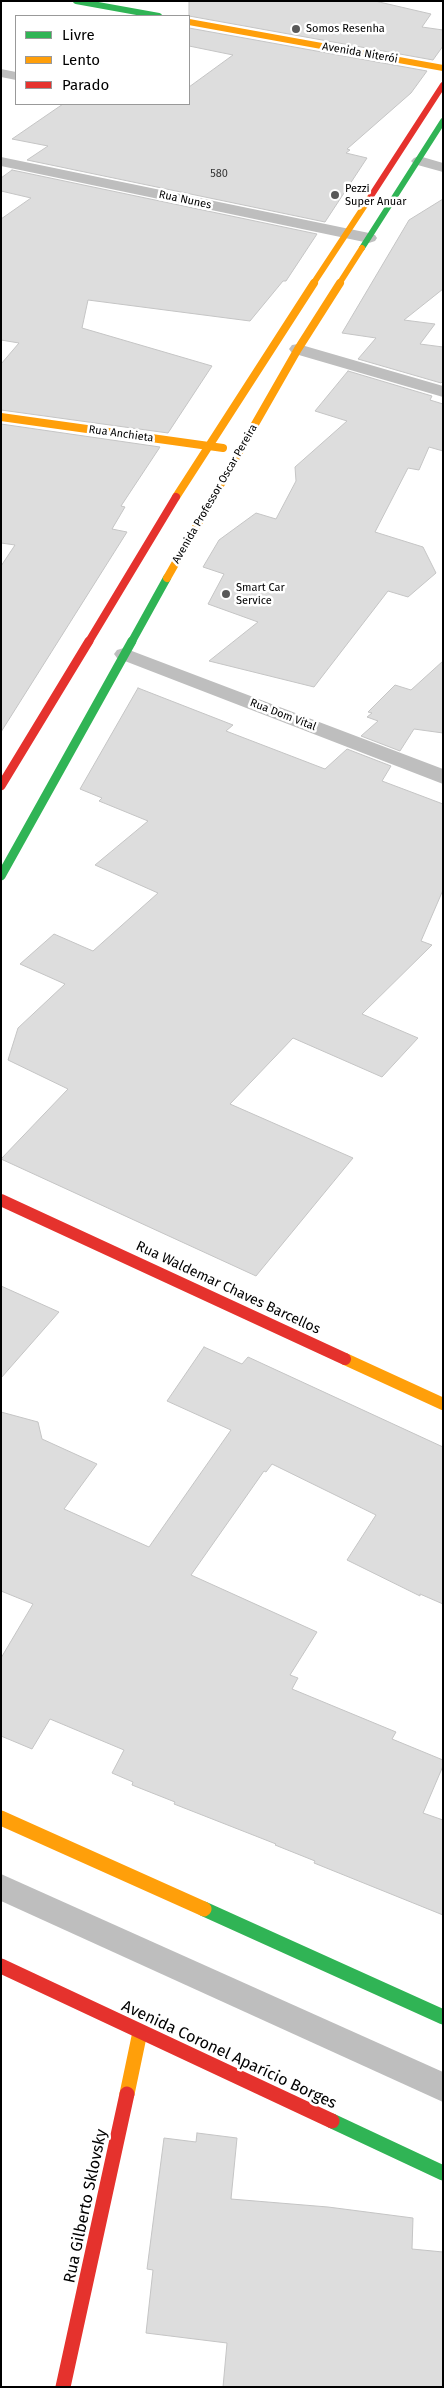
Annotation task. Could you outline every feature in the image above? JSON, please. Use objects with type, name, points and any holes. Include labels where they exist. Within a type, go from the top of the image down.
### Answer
[{"type":"main road","points":[[76,1],[153,15]]},
{"type":"main road","name":"Avenida Niterói","points":[[190,22],[443,68]]},
{"type":"main road","points":[[1,786],[207,446],[345,233],[441,90]]},
{"type":"main road","name":"Avenida Professor Oscar Pereira","points":[[1,876],[124,654],[298,350],[443,121]]},
{"type":"main road","name":"Rua Anchieta","points":[[1,417],[240,451]]},
{"type":"main road","name":"Rua Waldemar Chaves Barcellos","points":[[1,1200],[443,1404]]},
{"type":"main road","points":[[1,1818],[443,2017]]},
{"type":"main road","name":"Avenida Coronel Aparício Borges","points":[[1,1966],[443,2173]]},
{"type":"main road","name":"Rua Gilberto Sklovsky","points":[[63,2387],[140,2032]]},
{"type":"street","points":[[1,73],[15,76]]},
{"type":"street","name":"Rua Nunes","points":[[1,161],[368,238]]},
{"type":"street","points":[[419,161],[443,168]]},
{"type":"street","points":[[298,350],[443,392]]},
{"type":"street","name":"Rua Dom Vital","points":[[124,654],[443,777]]},
{"type":"lane","points":[[1,1887],[443,2087]]},
{"type":"building","points":[[189,1],[375,1],[431,14],[422,27],[443,30],[443,46],[433,60],[189,15]]},
{"type":"building","points":[[190,28],[427,71],[411,93],[347,149],[350,150],[346,153],[367,158],[325,222],[27,160],[48,146],[12,139],[62,105],[190,105],[190,86],[233,55],[190,46]]},
{"type":"building","points":[[12,170],[317,234],[286,281],[283,281],[250,321],[88,300],[82,328],[212,366],[168,433],[1,410],[1,364],[19,343],[1,340],[1,219],[31,198],[1,191],[1,178]]},
{"type":"building","points":[[443,199],[443,289],[404,320],[435,324],[420,344],[443,347],[443,381],[441,383],[358,359],[376,338],[342,333],[409,220]]},
{"type":"building","points":[[348,371],[432,396],[430,400],[443,404],[443,451],[429,447],[419,470],[408,468],[375,532],[423,547],[436,573],[408,597],[388,591],[314,687],[209,661],[258,622],[208,604],[224,574],[203,567],[219,540],[256,513],[276,519],[296,481],[295,467],[347,421],[315,411]]},
{"type":"building","points":[[1,424],[160,447],[121,506],[125,507],[112,529],[127,532],[1,732],[1,566],[15,545],[1,543]]},
{"type":"building","points":[[443,661],[443,733],[414,729],[400,751],[361,736],[378,721],[367,717],[372,713],[368,712],[395,685],[411,690]]},
{"type":"building","points":[[138,688],[233,725],[226,731],[325,769],[347,749],[391,766],[382,781],[443,804],[443,890],[421,941],[432,945],[362,1014],[418,1038],[382,1077],[293,1038],[230,1104],[353,1158],[256,1276],[1,1159],[68,1089],[8,1060],[18,1028],[65,984],[20,964],[54,934],[93,951],[158,893],[95,865],[148,821],[99,801],[102,798],[80,789]]},
{"type":"building","points":[[1,1286],[59,1312],[1,1378]]},
{"type":"building","points":[[204,1347],[242,1364],[248,1357],[443,1447],[443,1604],[420,1594],[420,1596],[347,1560],[376,1515],[272,1464],[266,1472],[264,1471],[191,1575],[317,1632],[290,1675],[298,1678],[292,1689],[396,1732],[392,1739],[443,1760],[443,1766],[423,1813],[443,1820],[443,1915],[314,1863],[315,1861],[276,1844],[174,1804],[175,1802],[132,1785],[133,1782],[112,1773],[124,1750],[50,1719],[32,1749],[1,1736],[1,1658],[33,1604],[1,1591],[1,1412],[38,1422],[42,1439],[97,1464],[64,1509],[149,1547],[231,1430],[167,1401]]},
{"type":"building","points":[[197,2133],[237,2138],[231,2199],[328,2207],[413,2218],[412,2249],[443,2252],[443,2387],[223,2387],[227,2343],[146,2333],[153,2270],[147,2269],[164,2138],[196,2142]]},
{"type":"traffic: fast","points":[[76,1],[153,15]]},
{"type":"traffic: fast","points":[[362,248],[443,121]]},
{"type":"traffic: fast","points":[[1,876],[167,578]]},
{"type":"traffic: fast","points":[[204,1909],[443,2017]]},
{"type":"traffic: fast","points":[[332,2121],[443,2173]]},
{"type":"traffic: slow","points":[[190,22],[443,68]]},
{"type":"traffic: slow","points":[[176,497],[207,446],[371,196]]},
{"type":"traffic: slow","points":[[167,578],[298,349],[362,248]]},
{"type":"traffic: slow","points":[[1,417],[223,448]]},
{"type":"traffic: slow","points":[[345,1359],[443,1404]]},
{"type":"traffic: slow","points":[[1,1818],[204,1909]]},
{"type":"traffic: slow","points":[[127,2094],[140,2032]]},
{"type":"traffic: jam","points":[[371,196],[443,85]]},
{"type":"traffic: jam","points":[[1,786],[176,497]]},
{"type":"traffic: jam","points":[[1,1200],[345,1359]]},
{"type":"traffic: jam","points":[[1,1966],[332,2121]]},
{"type":"traffic: jam","points":[[63,2387],[127,2094]]},
{"type":"place","name":"Somos Resenha","points":[[296,29]]},
{"type":"place","name":"Pezzi Super Anuar","points":[[335,195]]},
{"type":"place","name":"Smart Car Service","points":[[226,594]]}]
